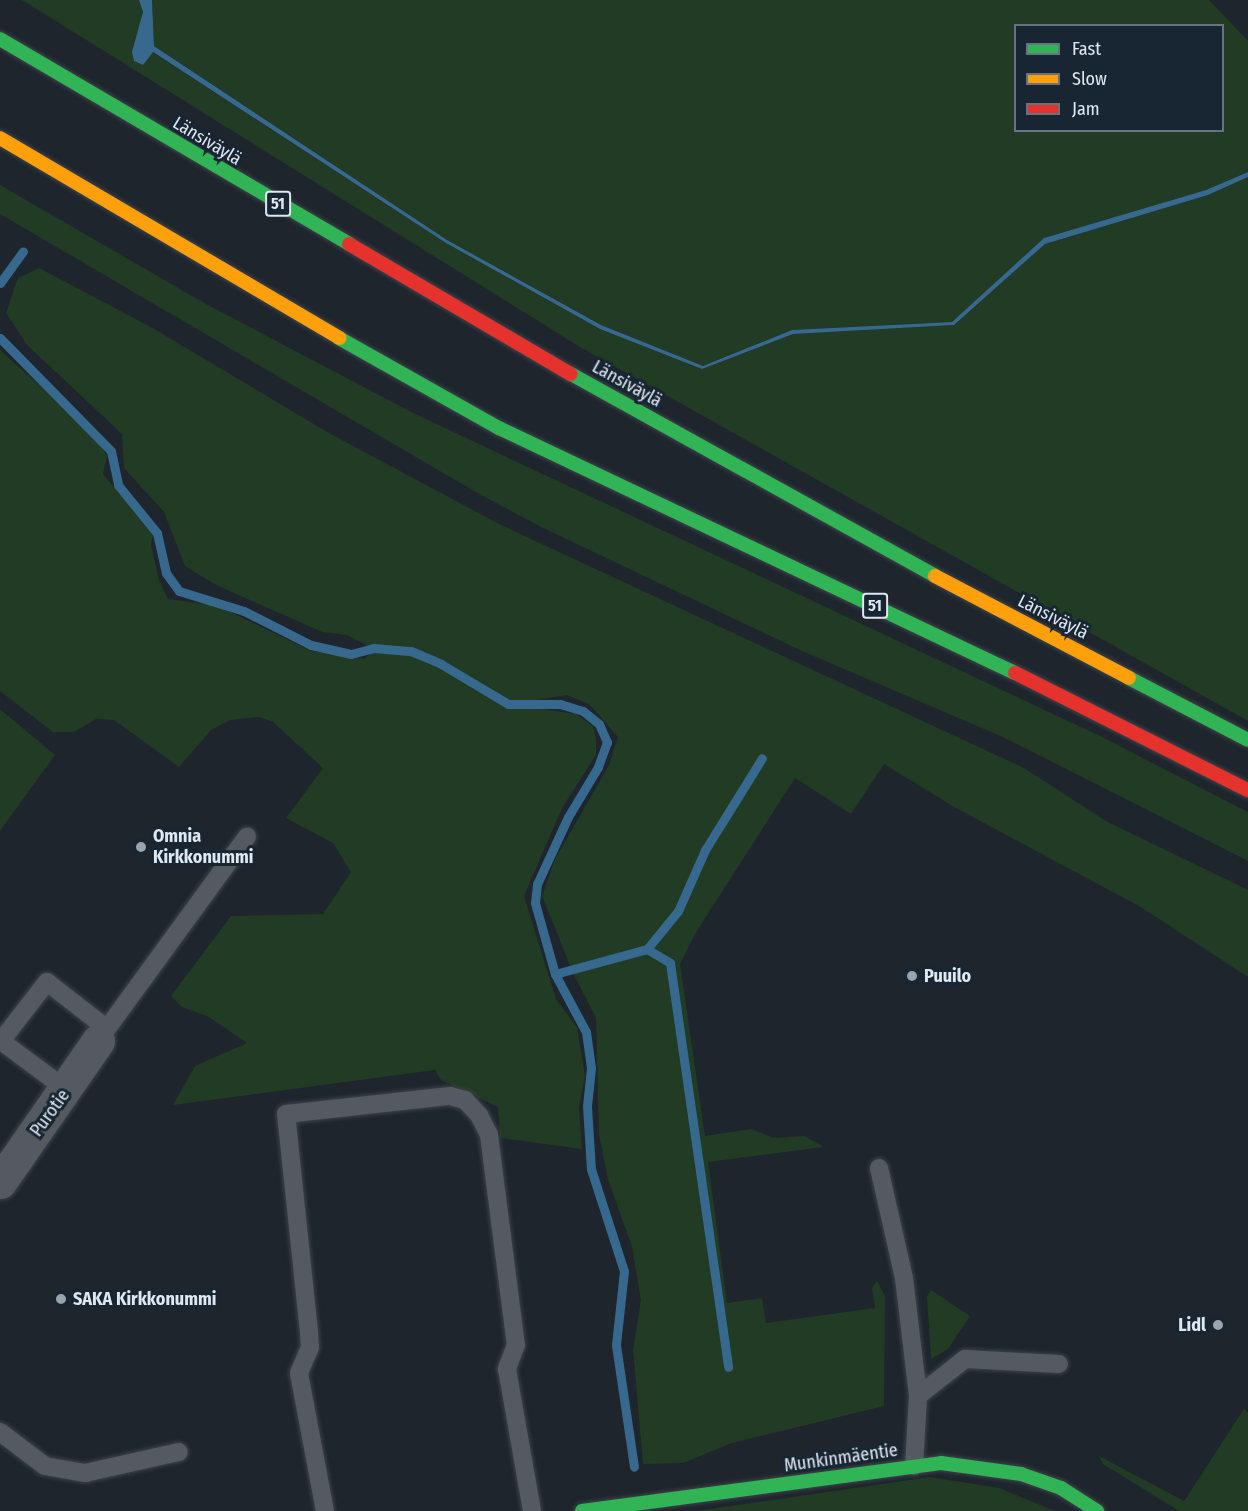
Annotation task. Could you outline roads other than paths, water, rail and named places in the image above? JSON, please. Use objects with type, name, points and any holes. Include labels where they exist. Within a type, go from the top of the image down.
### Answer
[{"type":"main road","name":"Länsiväylä","points":[[0,39],[556,366],[943,580],[1248,740]]},
{"type":"main road","name":"51","points":[[0,138],[210,264],[500,428],[1000,665],[1248,790]]},
{"type":"main road","name":"Munkinmäentie","points":[[582,1511],[941,1463],[1021,1474],[1061,1488],[1097,1511]]},
{"type":"street","name":"Purotie","points":[[0,1182],[67,1090],[102,1034]]},
{"type":"lane","points":[[67,1090],[1,1041],[46,982],[102,1034],[247,837]]},
{"type":"lane","points":[[325,1511],[299,1372],[309,1347],[309,1332],[286,1114],[450,1095],[465,1100],[480,1115],[489,1135],[516,1345],[507,1369],[532,1511]]},
{"type":"lane","points":[[879,1168],[904,1278],[918,1396],[914,1466]]},
{"type":"lane","points":[[918,1396],[965,1359],[1059,1364]]},
{"type":"lane","points":[[0,1432],[45,1466],[85,1473],[179,1452]]},
{"type":"water","points":[[139,0],[152,0],[154,46],[447,240],[601,325],[703,366],[792,330],[952,322],[1044,238],[1206,190],[1248,172],[1248,177],[1208,195],[1045,244],[954,325],[793,334],[702,369],[600,329],[446,243],[153,52],[143,65],[134,61],[132,52],[143,12]]},
{"type":"waterway","points":[[0,283],[23,251]]},
{"type":"waterway","points":[[0,338],[111,451],[118,485],[157,533],[166,573],[179,591],[244,611],[311,645],[351,654],[374,648],[411,651],[441,664],[508,704],[560,704],[583,711],[599,724],[607,742],[598,767],[568,817],[537,884],[535,903],[555,974],[586,1032],[591,1068],[587,1106],[591,1169],[624,1271],[616,1345],[634,1467]]},
{"type":"waterway","points":[[555,974],[647,949],[678,911],[705,850],[762,758]]},
{"type":"waterway","points":[[647,949],[670,963],[728,1367]]},
{"type":"place","name":"Omnia Kirkkonummi","points":[[141,847]]},
{"type":"place","name":"Puuilo","points":[[912,976]]},
{"type":"place","name":"SAKA Kirkkonummi","points":[[61,1299]]},
{"type":"place","name":"Lidl","points":[[1218,1325]]}]
